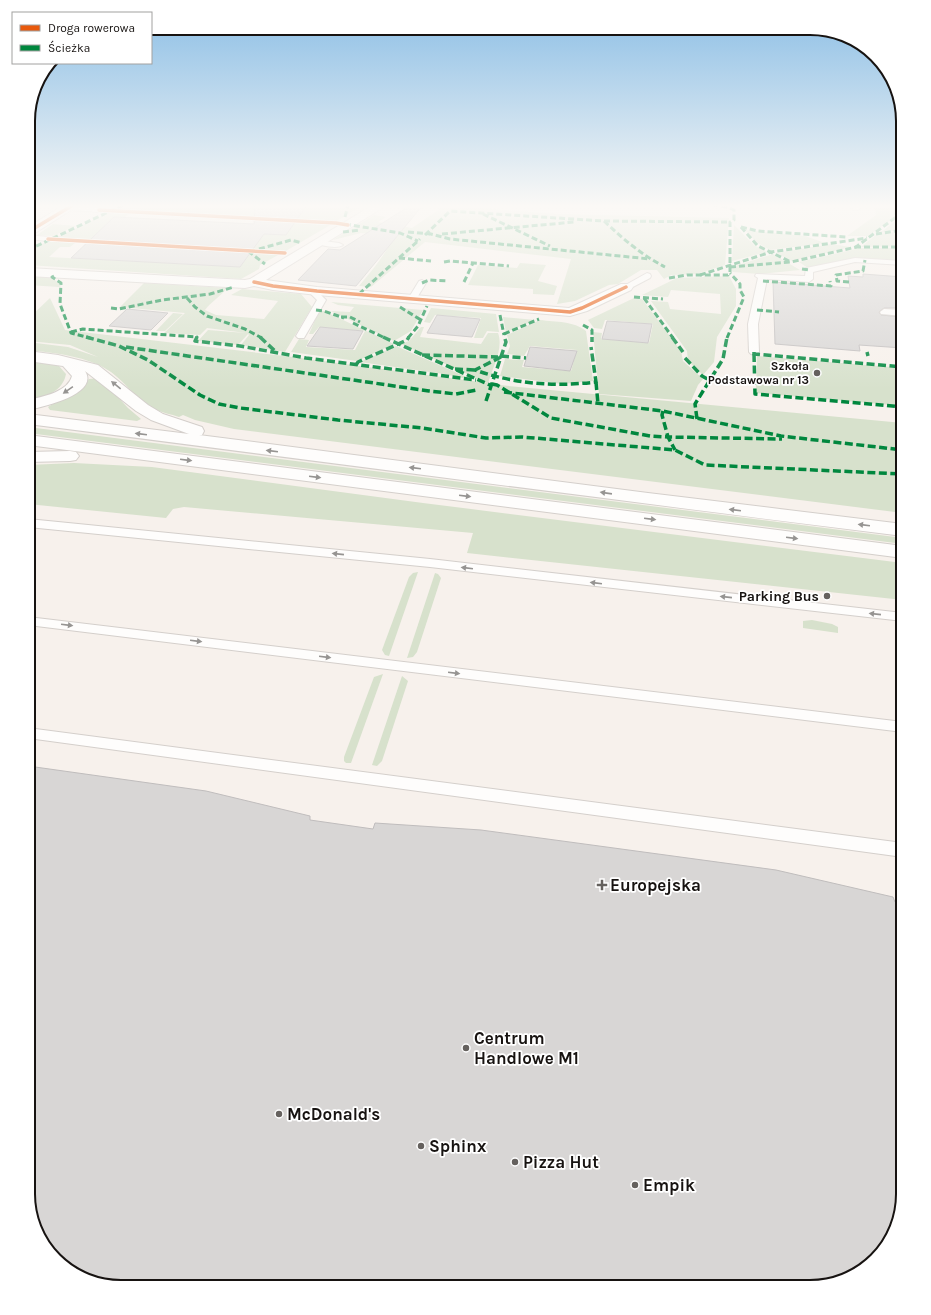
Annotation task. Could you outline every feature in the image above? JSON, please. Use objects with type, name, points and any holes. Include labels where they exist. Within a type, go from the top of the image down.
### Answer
[{"type":"main road","points":[[35,272],[238,285],[254,282],[279,266]]},
{"type":"main road","points":[[254,282],[273,286],[317,291],[570,312],[582,308],[626,287]]},
{"type":"main road","points":[[35,357],[68,362],[93,368],[142,408],[157,417],[176,425],[208,434],[221,444]]},
{"type":"main road","points":[[35,404],[60,395],[75,385],[79,380],[80,375],[78,371],[68,362]]},
{"type":"main road","points":[[35,420],[896,529]]},
{"type":"main road","points":[[35,441],[896,551]]},
{"type":"main road","points":[[35,457],[147,455]]},
{"type":"lane","points":[[754,352],[753,324],[761,276],[809,279],[809,270],[826,266]]},
{"type":"lane","points":[[626,287],[646,276]]},
{"type":"lane","points":[[412,299],[422,283]]},
{"type":"lane","points":[[301,336],[322,300],[315,294],[317,291]]},
{"type":"lane","points":[[884,312],[896,313]]},
{"type":"lane","points":[[35,524],[430,564],[896,616]]},
{"type":"lane","points":[[35,622],[896,726]]},
{"type":"lane","points":[[35,733],[896,849]]},
{"type":"green space","points":[[49,266],[260,266],[259,269],[241,279]]},
{"type":"green space","points":[[374,266],[396,266],[371,287],[359,286]]},
{"type":"green space","points":[[477,266],[517,268],[518,266],[545,266],[538,281],[557,286],[554,295],[533,294],[533,289],[468,285]]},
{"type":"green space","points":[[569,266],[721,266],[697,274],[671,275],[664,279],[657,270],[641,270],[618,284],[609,285],[575,301],[557,304]]},
{"type":"green space","points":[[735,266],[794,266],[800,270],[759,274],[733,272],[731,270]]},
{"type":"green space","points":[[35,275],[51,276],[61,286],[35,285]]},
{"type":"green space","points":[[729,276],[736,289],[736,306],[717,337],[714,362],[703,375],[688,361],[687,351],[651,301],[668,302],[670,309],[721,314],[720,294],[671,290],[668,297],[642,295],[677,278]]},
{"type":"green space","points":[[144,283],[227,288],[205,310],[216,315],[264,319],[278,301],[231,295],[242,289],[301,294],[312,307],[285,352],[241,345],[249,335],[248,334],[238,345],[198,341],[208,330],[246,333],[207,328],[200,335],[164,333],[185,313],[120,307]]},
{"type":"green space","points":[[50,298],[65,330],[293,357],[487,383],[401,344],[409,341],[421,327],[424,327],[420,337],[481,344],[488,333],[498,333],[500,345],[499,352],[488,384],[896,422],[896,512],[234,429],[195,420],[183,415],[179,417],[161,412],[149,406],[111,372],[92,362],[71,356],[35,351],[35,343],[68,347],[98,357],[70,345],[35,342],[35,312]]},
{"type":"green space","points":[[634,298],[642,299],[681,351],[683,361],[703,379],[698,385],[691,401],[599,394],[593,332],[602,333],[601,339],[649,343],[653,324],[605,320],[602,329],[594,328],[588,320]]},
{"type":"green space","points":[[331,302],[423,310],[411,331],[394,341],[331,311],[350,312],[354,307],[338,305]]},
{"type":"green space","points":[[431,308],[496,314],[499,332],[487,331],[483,338],[474,338],[481,318],[435,315],[430,323],[424,322]]},
{"type":"green space","points":[[319,311],[324,311],[394,344],[357,361],[291,352],[299,339],[309,340],[306,347],[355,350],[365,331],[319,327],[313,334],[309,334]]},
{"type":"green space","points":[[173,313],[183,314],[165,331],[156,331]]},
{"type":"green space","points":[[503,317],[536,320],[506,332]]},
{"type":"green space","points":[[540,320],[576,325],[586,331],[593,381],[562,384],[500,376],[505,359],[524,360],[522,367],[571,371],[577,350],[530,346],[524,356],[507,354],[510,346],[507,335]]},
{"type":"green space","points":[[396,346],[472,380],[444,374],[360,362]]},
{"type":"green space","points":[[757,356],[896,367],[896,405],[756,393]]},
{"type":"green space","points":[[35,361],[59,366],[66,374],[61,385],[57,389],[41,398],[35,399]]},
{"type":"green space","points":[[100,378],[128,408],[141,419],[137,421],[50,410],[48,407],[80,387],[89,379]]},
{"type":"green space","points":[[35,428],[896,537],[896,543],[35,434]]},
{"type":"green space","points":[[74,463],[152,467],[423,503],[896,562],[896,599],[467,553],[473,533],[184,507],[173,509],[166,518],[35,505],[35,465]]},
{"type":"green space","points":[[418,572],[389,656],[385,655],[382,650],[409,577],[413,573]]},
{"type":"green space","points":[[435,573],[441,578],[417,652],[413,657],[407,658]]},
{"type":"green space","points":[[812,620],[832,624],[838,627],[838,633],[803,628],[803,621]]},
{"type":"green space","points":[[383,674],[351,763],[346,763],[344,761],[344,757],[374,677]]},
{"type":"green space","points":[[402,676],[408,681],[382,761],[377,766],[372,765]]},
{"type":"building","points":[[311,266],[372,266],[356,286],[298,280]]},
{"type":"building","points":[[863,274],[896,276],[896,308],[884,308],[879,312],[881,315],[896,316],[896,348],[859,345],[860,351],[775,344],[773,282],[850,288],[848,276],[863,277]]},
{"type":"building","points":[[127,309],[168,313],[151,330],[109,326]]},
{"type":"building","points":[[437,315],[480,319],[472,337],[427,333]]},
{"type":"building","points":[[607,321],[652,324],[648,343],[602,339]]},
{"type":"building","points":[[320,327],[363,331],[353,349],[307,346]]},
{"type":"building","points":[[530,347],[577,351],[570,371],[524,366]]},
{"type":"building","name":"Centrum Handlowe M1","points":[[35,767],[206,791],[310,816],[310,820],[373,829],[375,823],[481,830],[776,870],[893,897],[895,902],[895,1205],[889,1227],[878,1246],[871,1255],[862,1262],[843,1273],[832,1277],[810,1280],[115,1280],[83,1271],[64,1259],[56,1251],[42,1227],[38,1216],[35,1194]]},
{"type":"marked path","points":[[359,294],[390,266]]},
{"type":"marked path","points":[[464,282],[471,266]]},
{"type":"marked path","points":[[700,275],[727,266]]},
{"type":"marked path","points":[[669,278],[687,275],[728,275],[730,273],[730,266]]},
{"type":"marked path","points":[[730,267],[738,266]]},
{"type":"marked path","points":[[849,282],[837,281],[836,275],[863,271],[864,266]]},
{"type":"marked path","points":[[802,269],[809,270]]},
{"type":"marked path","points":[[697,419],[695,404],[723,359],[727,336],[735,321],[744,297],[740,290],[740,284],[730,273]]},
{"type":"marked path","points":[[54,276],[52,277],[61,283],[60,304],[71,333],[119,346],[148,360],[200,395],[219,404],[338,420],[422,428],[486,438],[522,437],[675,450],[705,465],[896,474]]},
{"type":"marked path","points":[[422,283],[429,280],[448,281]]},
{"type":"marked path","points":[[763,281],[831,286],[830,281]]},
{"type":"marked path","points":[[111,308],[119,309],[162,300],[210,294],[234,287]]},
{"type":"marked path","points":[[634,297],[663,299]]},
{"type":"marked path","points":[[187,298],[195,307],[207,316],[245,329],[262,338],[276,352]]},
{"type":"marked path","points":[[644,298],[683,352]]},
{"type":"marked path","points":[[356,365],[358,362],[407,340],[418,326],[427,306]]},
{"type":"marked path","points":[[400,307],[421,320]]},
{"type":"marked path","points":[[316,310],[324,311],[344,318]]},
{"type":"marked path","points":[[757,310],[779,312]]},
{"type":"marked path","points":[[500,315],[504,335]]},
{"type":"marked path","points":[[341,317],[350,317],[360,322]]},
{"type":"marked path","points":[[504,334],[539,319]]},
{"type":"marked path","points":[[353,323],[492,386]]},
{"type":"marked path","points":[[583,325],[592,330],[592,342]]},
{"type":"marked path","points":[[71,332],[83,329],[197,337],[195,341],[240,346],[306,358],[476,380]]},
{"type":"marked path","points":[[486,401],[506,342],[505,339]]},
{"type":"marked path","points":[[126,347],[429,391],[456,394],[477,390]]},
{"type":"marked path","points":[[501,357],[475,370],[519,382],[550,385],[581,384],[596,382],[591,347]]},
{"type":"marked path","points":[[754,352],[754,354],[896,366]]},
{"type":"marked path","points":[[867,352],[868,356]]},
{"type":"marked path","points":[[754,354],[755,394],[896,406]]},
{"type":"marked path","points":[[422,355],[498,357]]},
{"type":"marked path","points":[[501,356],[526,358]]},
{"type":"marked path","points":[[685,358],[702,376],[709,380]]},
{"type":"marked path","points":[[455,369],[475,370]]},
{"type":"marked path","points":[[596,382],[598,404]]},
{"type":"marked path","points":[[492,384],[497,385],[551,418],[650,436],[668,437],[675,450]]},
{"type":"marked path","points":[[504,392],[663,411],[781,436],[896,449]]},
{"type":"marked path","points":[[663,411],[662,415],[668,437],[782,439]]},
{"type":"cycle path","points":[[254,282],[273,286],[317,291],[570,312],[582,308],[626,287]]},
{"type":"place","name":"Szkoła Podstawowa nr 13","points":[[817,373]]},
{"type":"place","name":"Parking Bus","points":[[827,596]]},
{"type":"place","name":"Europejska","points":[[602,885]]},
{"type":"place","name":"Centrum Handlowe M1","points":[[466,1048]]},
{"type":"place","name":"McDonald's","points":[[279,1114]]},
{"type":"place","name":"Sphinx","points":[[421,1146]]},
{"type":"place","name":"Pizza Hut","points":[[515,1162]]},
{"type":"place","name":"Empik","points":[[635,1185]]}]
